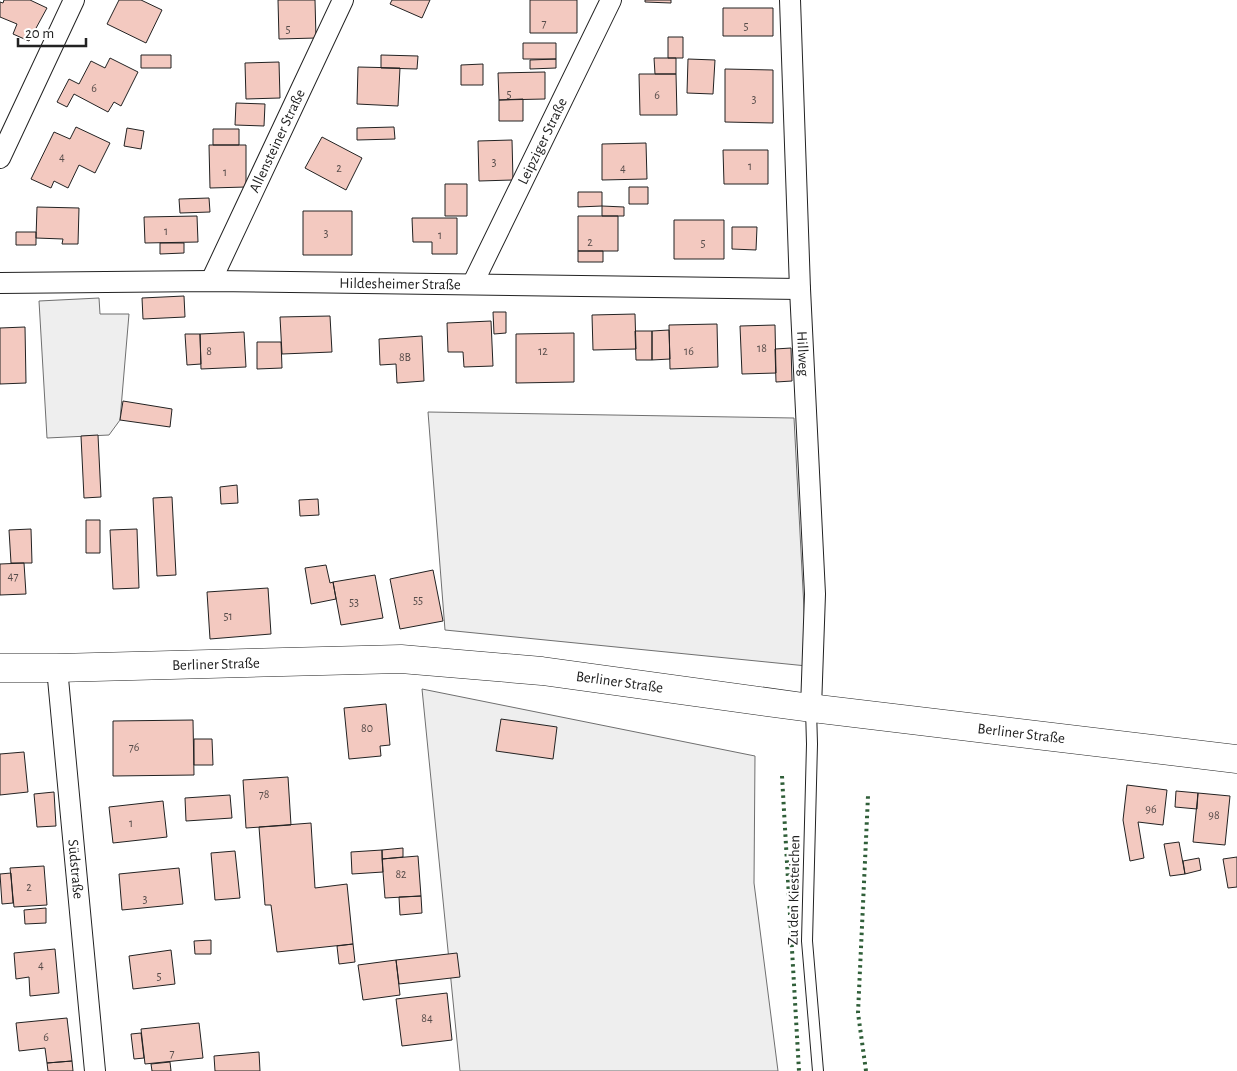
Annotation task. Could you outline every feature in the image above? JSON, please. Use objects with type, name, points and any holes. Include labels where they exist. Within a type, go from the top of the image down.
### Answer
[{"type":"main road","name":"Berliner Straße","points":[[0,668],[401,659],[542,670],[811,708],[1237,759]]},
{"type":"street","points":[[0,158],[74,0]]},
{"type":"street","name":"Allensteiner Straße","points":[[211,280],[343,0]]},
{"type":"street","name":"Leipziger Straße","points":[[473,283],[611,0]]},
{"type":"street","name":"Hillweg","points":[[790,0],[800,289],[815,594],[811,708]]},
{"type":"street","name":"Hildesheimer Straße","points":[[0,283],[211,280],[800,289]]},
{"type":"street","name":"Südstraße","points":[[57,668],[95,1071]]},
{"type":"lane","name":"Zu den Kiesteichen","points":[[811,708],[812,744],[807,941],[818,1071]]},
{"type":"shaded area","points":[[99,298],[100,314],[129,314],[120,420],[109,435],[47,438],[39,301]]},
{"type":"shaded area","points":[[428,412],[794,418],[807,666],[445,630]]},
{"type":"shaded area","points":[[422,689],[755,756],[754,883],[778,1071],[460,1071]]},
{"type":"building","points":[[4,0],[30,0],[47,8],[29,41],[13,34],[17,24],[0,17],[0,2],[3,3]]},
{"type":"building","points":[[119,0],[141,0],[162,10],[146,43],[107,24]]},
{"type":"building","points":[[278,0],[315,0],[316,38],[279,39]]},
{"type":"building","points":[[392,0],[430,0],[422,18],[390,4]]},
{"type":"building","points":[[530,0],[577,0],[577,33],[530,33]]},
{"type":"building","points":[[645,0],[671,0],[671,3],[645,2]]},
{"type":"building","points":[[723,8],[773,8],[773,36],[723,36]]},
{"type":"building","points":[[668,37],[683,37],[683,58],[668,58]]},
{"type":"building","points":[[523,43],[556,43],[556,59],[523,59]]},
{"type":"building","points":[[141,55],[171,55],[171,68],[141,68]]},
{"type":"building","points":[[381,55],[418,56],[417,69],[381,68]]},
{"type":"building","points":[[110,58],[138,72],[121,106],[114,102],[108,112],[74,94],[67,107],[57,102],[69,79],[79,84],[91,61],[105,68]]},
{"type":"building","points":[[654,58],[676,58],[676,74],[655,74]]},
{"type":"building","points":[[556,59],[556,68],[530,69],[530,60]]},
{"type":"building","points":[[688,59],[715,60],[713,94],[687,93]]},
{"type":"building","points":[[279,62],[280,98],[246,99],[245,63]]},
{"type":"building","points":[[483,64],[483,85],[461,85],[461,65]]},
{"type":"building","points":[[358,67],[400,68],[398,106],[357,104]]},
{"type":"building","points":[[725,69],[773,70],[773,123],[725,122]]},
{"type":"building","points":[[545,72],[545,99],[499,100],[498,73]]},
{"type":"building","points":[[639,74],[676,74],[677,115],[640,115]]},
{"type":"building","points":[[523,99],[523,121],[499,121],[499,100]]},
{"type":"building","points":[[236,103],[265,104],[264,126],[235,125]]},
{"type":"building","points":[[76,127],[110,143],[95,173],[79,165],[68,188],[54,181],[51,188],[31,179],[54,132],[70,139]]},
{"type":"building","points":[[394,127],[395,139],[357,140],[357,128]]},
{"type":"building","points":[[127,128],[144,131],[141,149],[124,146]]},
{"type":"building","points":[[213,129],[239,129],[239,145],[213,145]]},
{"type":"building","points":[[322,137],[362,158],[346,190],[305,168]]},
{"type":"building","points":[[512,140],[513,180],[479,181],[478,141]]},
{"type":"building","points":[[646,143],[647,179],[602,180],[602,144]]},
{"type":"building","points":[[209,145],[246,145],[246,187],[210,188]]},
{"type":"building","points":[[723,150],[768,150],[768,184],[724,184]]},
{"type":"building","points":[[445,184],[467,184],[467,216],[445,216]]},
{"type":"building","points":[[629,187],[648,187],[648,204],[629,204]]},
{"type":"building","points":[[578,192],[602,192],[602,206],[578,207]]},
{"type":"building","points":[[209,198],[210,212],[180,213],[179,199]]},
{"type":"building","points":[[602,206],[624,207],[624,216],[602,216]]},
{"type":"building","points":[[37,207],[79,208],[78,244],[62,244],[63,239],[36,238]]},
{"type":"building","points":[[303,211],[352,211],[352,255],[303,255]]},
{"type":"building","points":[[197,216],[198,242],[145,243],[144,217]]},
{"type":"building","points":[[578,216],[618,216],[618,251],[578,251]]},
{"type":"building","points":[[412,218],[457,218],[457,254],[432,254],[432,242],[413,242]]},
{"type":"building","points":[[674,220],[724,220],[724,259],[674,259]]},
{"type":"building","points":[[732,227],[757,227],[756,250],[732,249]]},
{"type":"building","points":[[16,232],[36,232],[36,245],[16,245]]},
{"type":"building","points":[[160,243],[184,243],[184,253],[160,254]]},
{"type":"building","points":[[578,251],[603,251],[603,262],[578,262]]},
{"type":"building","points":[[184,296],[185,317],[143,319],[142,298]]},
{"type":"building","points":[[493,312],[506,312],[506,333],[494,334]]},
{"type":"building","points":[[635,314],[636,349],[593,350],[592,315]]},
{"type":"building","points":[[330,316],[332,352],[282,354],[280,317]]},
{"type":"building","points":[[491,321],[493,366],[464,367],[463,352],[448,352],[447,323]]},
{"type":"building","points":[[717,324],[718,367],[670,369],[669,325]]},
{"type":"building","points":[[775,325],[776,373],[742,374],[740,326]]},
{"type":"building","points":[[25,327],[26,383],[0,384],[0,328]]},
{"type":"building","points":[[669,330],[670,359],[652,360],[652,331]]},
{"type":"building","points":[[635,331],[652,331],[652,360],[636,360]]},
{"type":"building","points":[[244,332],[246,367],[201,369],[200,334]]},
{"type":"building","points":[[574,333],[574,382],[516,383],[516,334]]},
{"type":"building","points":[[185,334],[200,334],[201,364],[187,365]]},
{"type":"building","points":[[422,336],[424,381],[397,383],[396,364],[380,365],[379,339]]},
{"type":"building","points":[[257,342],[281,342],[282,368],[257,369]]},
{"type":"building","points":[[791,348],[792,381],[776,382],[775,349]]},
{"type":"building","points":[[123,401],[172,409],[170,427],[120,420]]},
{"type":"building","points":[[98,435],[101,497],[84,498],[81,436]]},
{"type":"building","points":[[237,485],[238,503],[221,504],[220,487]]},
{"type":"building","points":[[172,497],[176,575],[157,576],[153,498]]},
{"type":"building","points":[[318,499],[319,515],[300,516],[299,500]]},
{"type":"building","points":[[86,520],[100,520],[100,553],[86,553]]},
{"type":"building","points":[[31,529],[32,563],[11,563],[9,530]]},
{"type":"building","points":[[137,529],[139,588],[113,589],[110,530]]},
{"type":"building","points":[[24,563],[26,594],[0,595],[0,564]]},
{"type":"building","points":[[326,565],[330,583],[333,582],[336,599],[311,604],[305,568]]},
{"type":"building","points":[[433,570],[443,621],[400,629],[390,579]]},
{"type":"building","points":[[375,575],[383,618],[341,625],[333,582]]},
{"type":"building","points":[[268,588],[271,634],[210,639],[207,592]]},
{"type":"building","points":[[386,704],[390,745],[380,746],[381,756],[349,759],[344,708]]},
{"type":"building","points":[[501,719],[557,727],[553,759],[496,751]]},
{"type":"building","points":[[193,720],[194,775],[113,776],[113,721]]},
{"type":"building","points":[[194,739],[212,739],[213,765],[194,765]]},
{"type":"building","points":[[24,752],[28,792],[0,795],[0,754]]},
{"type":"building","points":[[288,777],[291,825],[246,828],[243,780]]},
{"type":"building","points":[[1127,785],[1167,790],[1163,825],[1138,822],[1144,858],[1130,861],[1123,820]]},
{"type":"building","points":[[1176,791],[1198,793],[1197,809],[1175,807]]},
{"type":"building","points":[[54,792],[56,826],[37,827],[34,794]]},
{"type":"building","points":[[1198,793],[1230,796],[1225,845],[1193,842]]},
{"type":"building","points":[[230,795],[232,818],[186,821],[185,798]]},
{"type":"building","points":[[163,801],[167,837],[113,843],[109,807]]},
{"type":"building","points":[[311,823],[315,888],[347,884],[353,944],[277,952],[271,905],[265,905],[259,827]]},
{"type":"building","points":[[1179,842],[1185,874],[1170,876],[1164,844]]},
{"type":"building","points":[[403,848],[403,857],[382,859],[382,850]]},
{"type":"building","points":[[382,850],[383,872],[352,874],[351,852]]},
{"type":"building","points":[[235,851],[240,898],[215,900],[211,853]]},
{"type":"building","points":[[418,856],[421,896],[385,898],[382,859]]},
{"type":"building","points":[[1237,857],[1237,887],[1228,888],[1223,859]]},
{"type":"building","points":[[1199,858],[1201,870],[1185,874],[1183,861]]},
{"type":"building","points":[[44,866],[47,905],[14,907],[10,868]]},
{"type":"building","points":[[179,868],[183,904],[122,910],[119,874]]},
{"type":"building","points":[[11,873],[13,903],[2,904],[0,874]]},
{"type":"building","points":[[421,896],[422,913],[400,915],[399,897]]},
{"type":"building","points":[[46,908],[46,923],[25,924],[24,910]]},
{"type":"building","points":[[211,940],[211,954],[195,954],[194,941]]},
{"type":"building","points":[[353,944],[355,962],[339,964],[337,946]]},
{"type":"building","points":[[55,949],[59,993],[30,996],[29,977],[16,979],[14,953]]},
{"type":"building","points":[[171,950],[175,984],[133,989],[129,956]]},
{"type":"building","points":[[457,953],[460,977],[399,984],[396,960]]},
{"type":"building","points":[[396,960],[400,995],[363,1000],[358,965]]},
{"type":"building","points":[[447,993],[452,1040],[402,1046],[396,999]]},
{"type":"building","points":[[67,1018],[72,1061],[47,1063],[45,1048],[19,1051],[16,1023]]},
{"type":"building","points":[[199,1023],[203,1058],[145,1064],[141,1029]]},
{"type":"building","points":[[141,1033],[144,1058],[134,1059],[131,1034]]},
{"type":"building","points":[[259,1052],[260,1071],[215,1071],[214,1056]]},
{"type":"building","points":[[72,1061],[73,1071],[48,1071],[47,1063]]},
{"type":"building","points":[[170,1062],[171,1071],[152,1071],[151,1064]]},
{"type":"hedge","points":[[782,776],[799,1071]]},
{"type":"hedge","points":[[866,1071],[858,1013],[868,796]]}]
